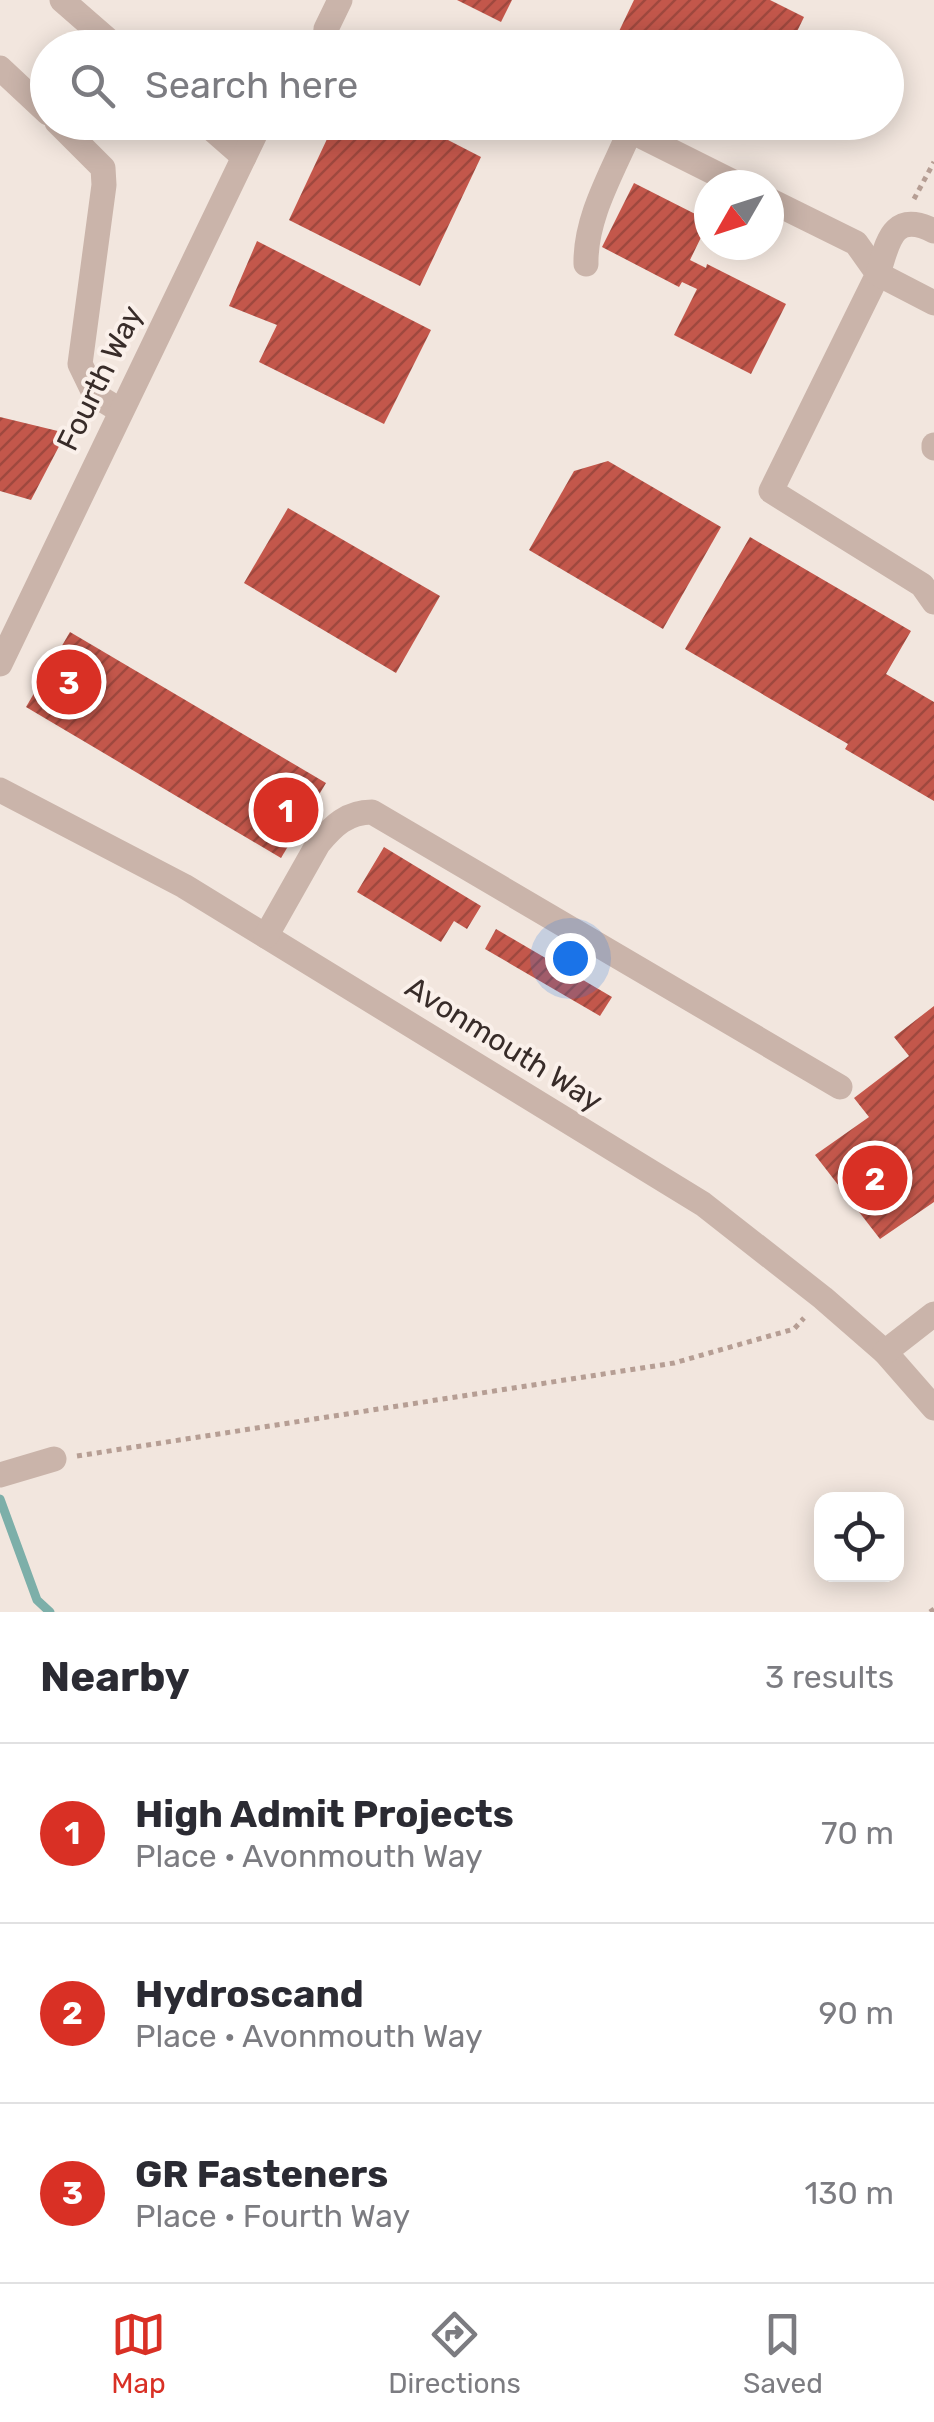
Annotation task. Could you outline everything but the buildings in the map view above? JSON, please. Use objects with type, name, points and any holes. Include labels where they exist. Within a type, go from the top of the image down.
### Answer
[{"type":"street","points":[[62,0],[96,30]]},
{"type":"street","points":[[326,30],[340,0]]},
{"type":"street","points":[[0,68],[30,96]]},
{"type":"street","points":[[75,140],[103,168],[104,185],[80,364],[95,394],[120,411]]},
{"type":"street","points":[[225,140],[244,157]]},
{"type":"street","name":"Fourth Way","points":[[0,664],[252,140]]},
{"type":"street","points":[[586,264],[585,241],[617,140]]},
{"type":"street","points":[[647,140],[708,170]]},
{"type":"street","points":[[784,207],[856,243],[878,274],[934,303]]},
{"type":"street","points":[[934,231],[918,223],[899,227],[889,240],[878,274],[772,491],[922,584],[934,602]]},
{"type":"street","name":"Avonmouth Way","points":[[0,790],[184,886],[703,1204],[885,1352],[934,1408]]},
{"type":"street","points":[[266,936],[329,830],[356,812],[372,812],[840,1088]]},
{"type":"street","points":[[885,1352],[934,1314]]},
{"type":"street","points":[[0,1475],[54,1459]]},
{"type":"path","points":[[899,227],[934,162]]},
{"type":"path","points":[[54,1459],[674,1364],[794,1329],[823,1298]]},
{"type":"waterway","points":[[0,1499],[37,1600],[50,1612]]},
{"type":"place","name":"GR Fasteners","points":[[69,682]]},
{"type":"place","name":"High Admit Projects","points":[[286,810]]},
{"type":"place","name":"Hydroscand","points":[[875,1178]]}]
